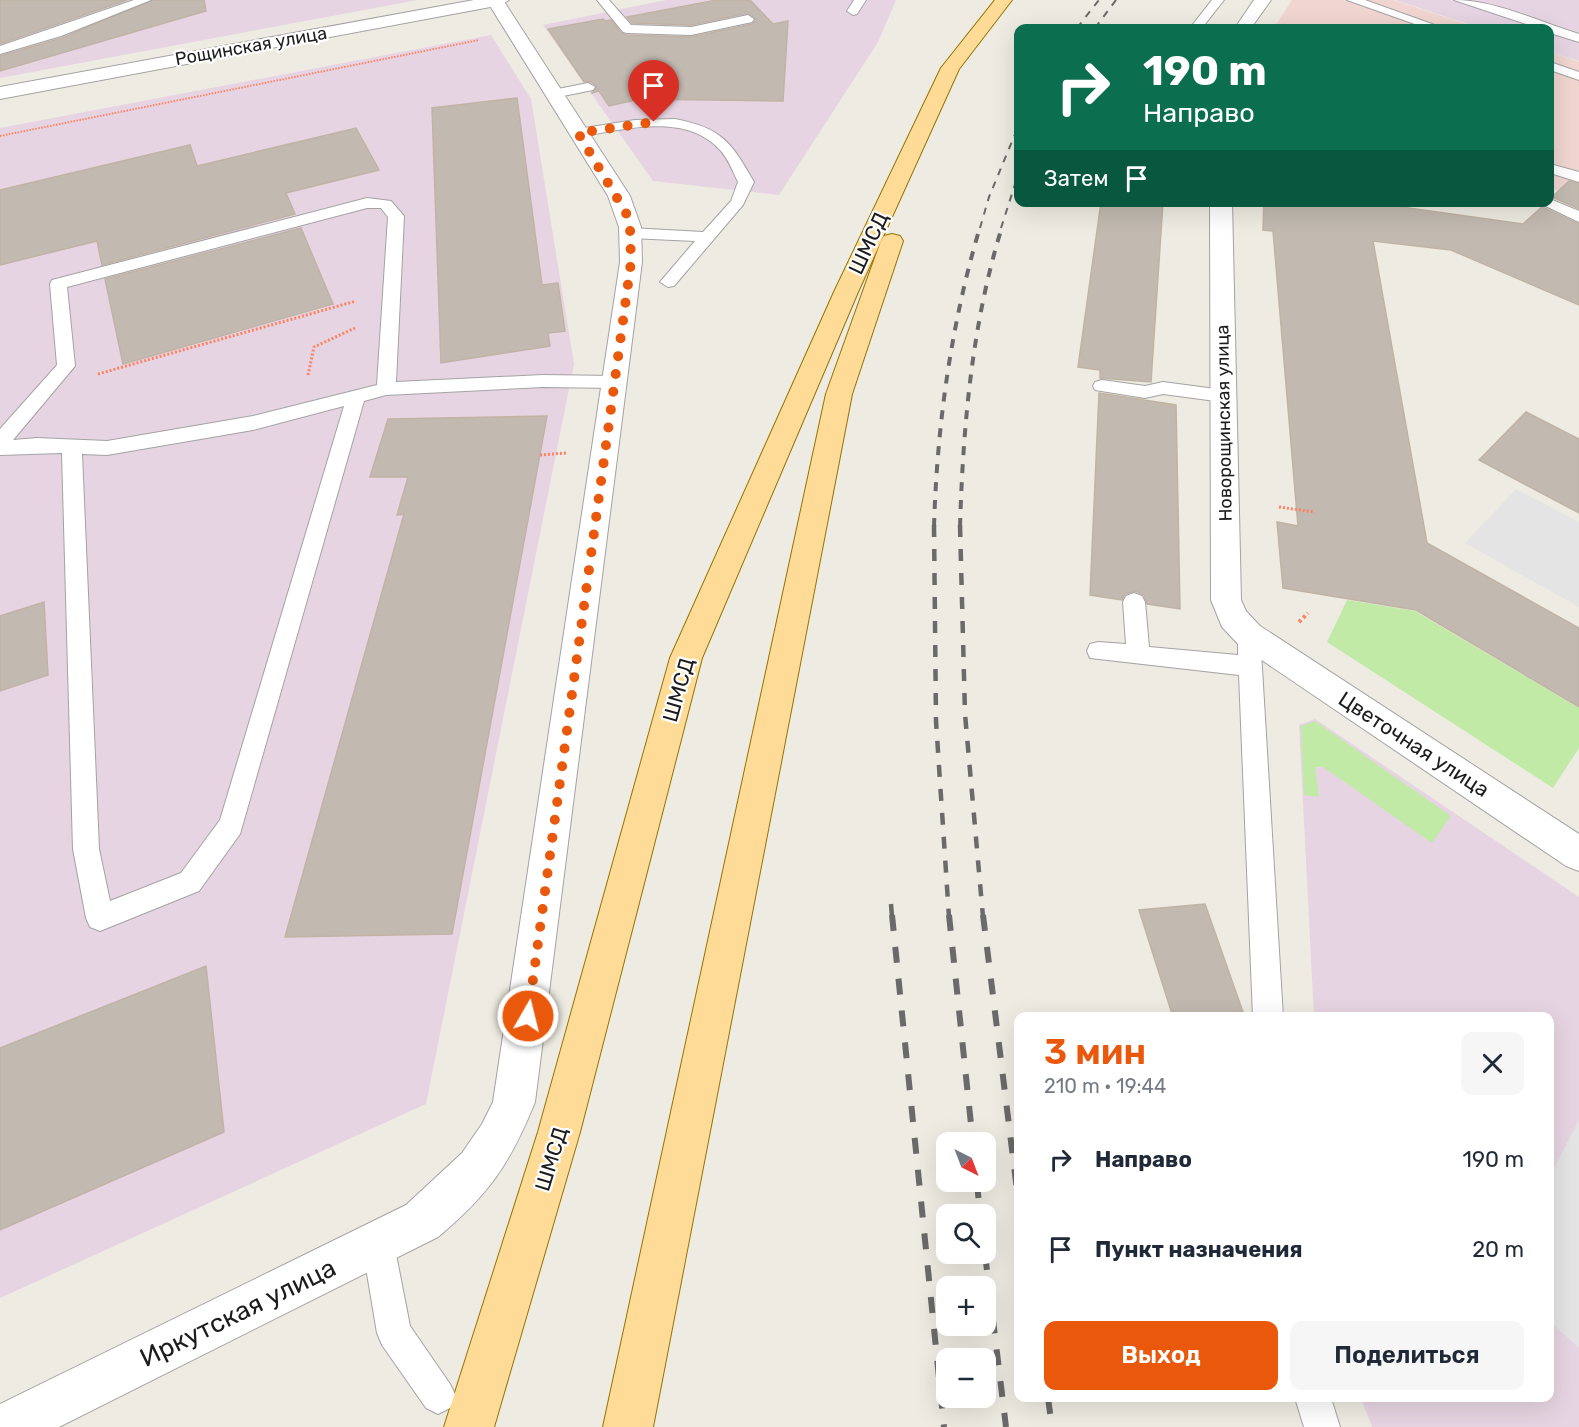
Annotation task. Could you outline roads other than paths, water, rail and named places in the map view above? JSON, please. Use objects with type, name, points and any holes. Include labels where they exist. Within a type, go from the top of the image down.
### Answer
[{"type":"main road","name":"ШМСД","points":[[469,1427],[560,1132],[686,658],[846,292],[950,68],[1004,0]]},
{"type":"main road","name":"ШМСД","points":[[628,1427],[839,394],[882,264],[966,68],[1018,0]]},
{"type":"street","points":[[1246,24],[1263,0]]},
{"type":"street","points":[[498,1],[553,94],[619,196],[626,213],[630,233],[631,262],[614,382]]},
{"type":"street","name":"Рощинская улица","points":[[0,93],[498,1]]},
{"type":"street","name":"Новорощинская улица","points":[[1221,207],[1226,600],[1249,651]]},
{"type":"street","name":"Иркутская улица","points":[[7,1427],[422,1221],[462,1188],[501,1136],[514,1102],[614,382]]},
{"type":"street","name":"Цветочная улица","points":[[1249,651],[1579,854]]},
{"type":"lane","points":[[0,50],[56,33],[145,0]]},
{"type":"lane","points":[[603,0],[627,29],[691,31],[748,19]]},
{"type":"lane","points":[[1199,24],[1218,0]]},
{"type":"lane","points":[[1353,0],[1425,24]]},
{"type":"lane","points":[[1460,0],[1534,24]]},
{"type":"lane","points":[[1554,30],[1579,38]]},
{"type":"lane","points":[[1554,67],[1579,76]]},
{"type":"lane","points":[[553,94],[588,87]]},
{"type":"lane","points":[[578,133],[654,122],[693,125],[724,145],[746,182],[738,202],[668,282]]},
{"type":"lane","points":[[1554,169],[1579,177]]},
{"type":"lane","points":[[1554,183],[1579,189]]},
{"type":"lane","points":[[0,442],[66,366],[58,284],[367,203],[385,204],[396,216],[386,389]]},
{"type":"lane","points":[[1554,206],[1579,217]]},
{"type":"lane","points":[[630,233],[706,237]]},
{"type":"lane","points":[[0,448],[37,445],[106,448],[253,423],[386,389],[543,381],[614,382]]},
{"type":"lane","points":[[1102,386],[1163,395],[1223,396]]},
{"type":"lane","points":[[72,446],[86,849],[100,918],[190,882],[231,826],[356,397]]},
{"type":"lane","points":[[1134,602],[1138,655]]},
{"type":"lane","points":[[1098,651],[1138,655],[1249,651],[1268,1012]]},
{"type":"lane","points":[[378,1244],[394,1333],[438,1396]]},
{"type":"lane","points":[[1314,1402],[1323,1427]]},
{"type":"railway","points":[[1080,24],[1099,0]]},
{"type":"railway","points":[[1098,24],[1116,0]]},
{"type":"railway","points":[[980,228],[989,197],[1014,137]]},
{"type":"railway","points":[[1001,228],[1014,187]]},
{"type":"railway","points":[[934,527],[938,451],[947,375],[961,300],[980,227]]},
{"type":"railway","points":[[960,526],[967,413],[976,337],[1002,227]]},
{"type":"railway","points":[[960,526],[965,714],[983,917]]},
{"type":"railway","points":[[934,527],[936,721],[949,917]]},
{"type":"railway","points":[[891,904],[892,917]]},
{"type":"railway","points":[[892,915],[944,1427]]},
{"type":"railway","points":[[949,915],[972,1132]]},
{"type":"railway","points":[[983,915],[1014,1166]]},
{"type":"railway","points":[[978,1192],[979,1204]]},
{"type":"railway","points":[[986,1264],[1006,1427]]},
{"type":"railway","points":[[1049,1402],[1052,1427]]}]
